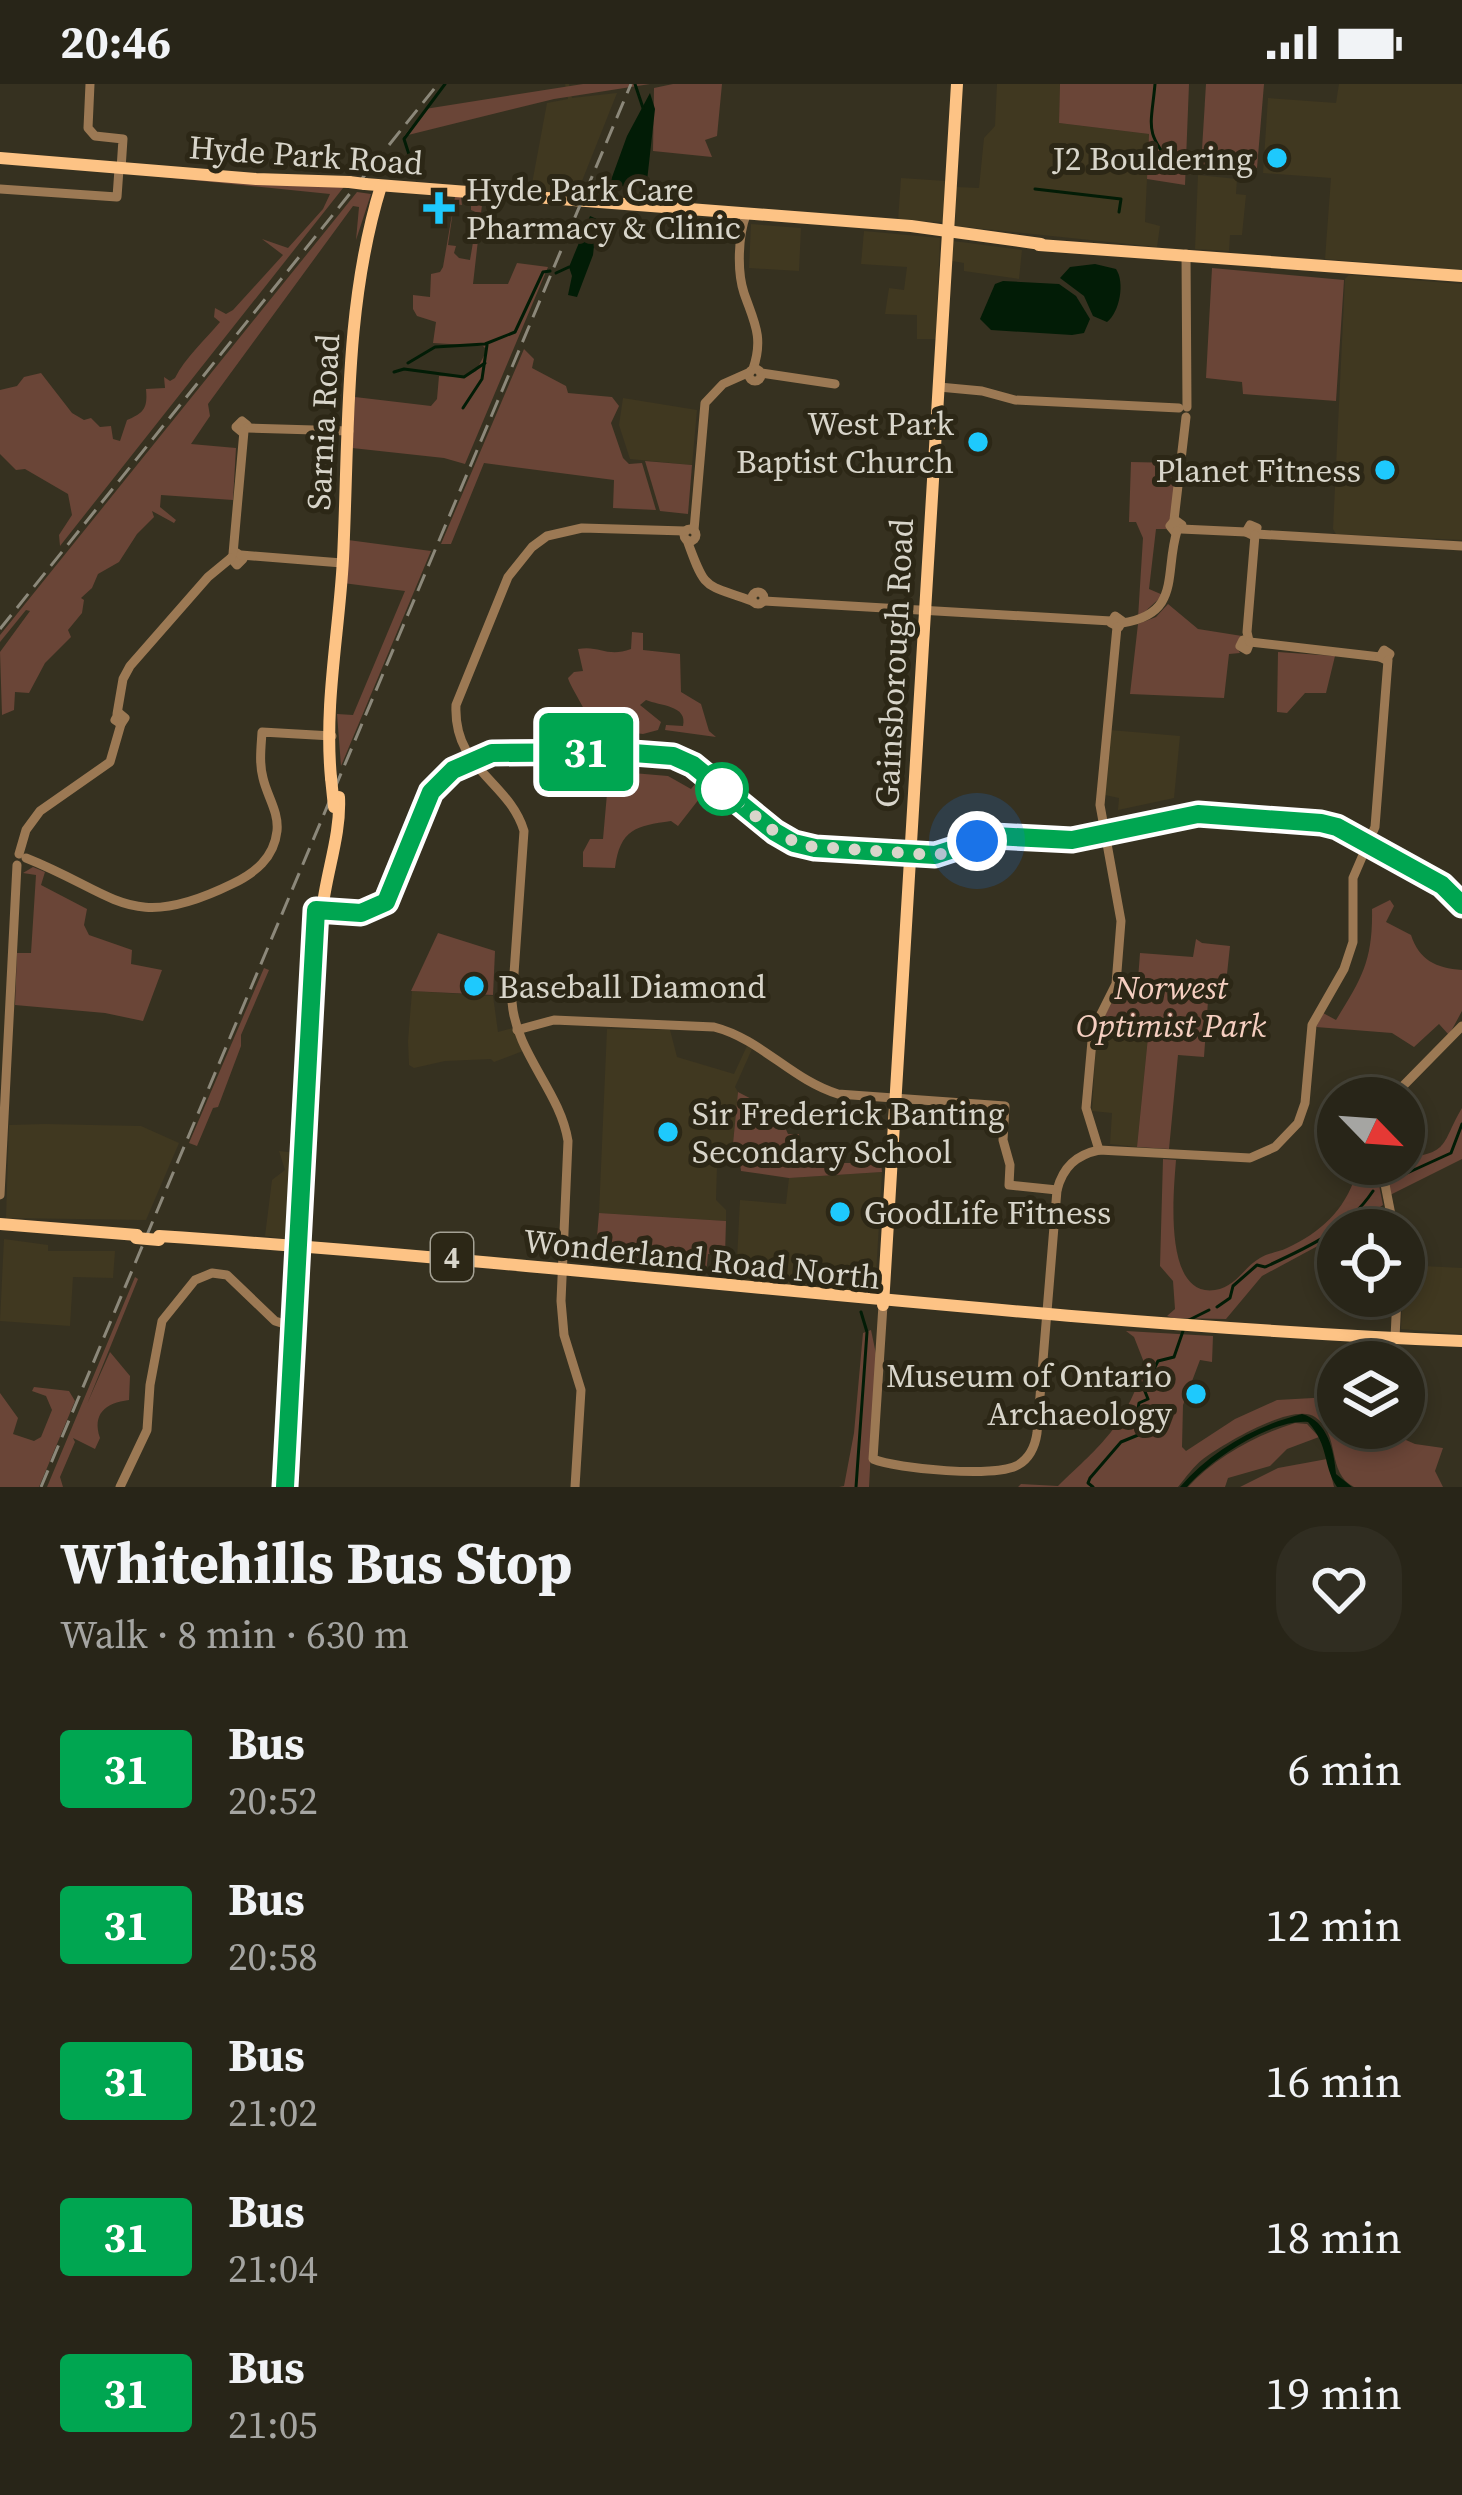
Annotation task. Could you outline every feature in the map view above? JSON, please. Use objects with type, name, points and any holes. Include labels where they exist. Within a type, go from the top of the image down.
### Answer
[{"type":"main road","name":"Gainsborough Road","points":[[883,1297],[957,84]]},
{"type":"main road","name":"Hyde Park Road","points":[[0,158],[349,182],[1462,276]]},
{"type":"main road","name":"Sarnia Road","points":[[286,1487],[319,911],[337,802],[330,736],[360,266],[381,186]]},
{"type":"main road","name":"Wonderland Road North","points":[[0,1227],[565,1269],[883,1297],[1046,1317]]},
{"type":"main road","name":"Sarnia Road","points":[[286,1487],[302,1248]]},
{"type":"main road","name":"Wonderland Road North","points":[[565,1269],[883,1297],[1046,1317],[1462,1341]]},
{"type":"street","points":[[0,189],[117,196],[121,139],[94,136],[88,128],[90,84]]},
{"type":"street","points":[[746,215],[742,287],[758,328],[756,373]]},
{"type":"street","points":[[835,384],[756,373],[723,383],[705,403],[688,535],[705,582],[722,593],[758,598],[1116,624],[1148,616],[1166,597],[1178,526],[1188,256]]},
{"type":"street","points":[[939,390],[1181,411]]},
{"type":"street","points":[[0,1195],[4,1051],[29,824],[105,768],[116,749],[123,679],[130,666],[237,556],[245,430],[349,434]]},
{"type":"street","points":[[1178,526],[1462,547]]},
{"type":"street","points":[[575,1487],[581,1390],[562,1323],[566,1130],[517,1030],[512,1002],[524,831],[514,807],[470,760],[457,724],[457,700],[518,561],[548,536],[563,530],[604,528],[688,535]]},
{"type":"street","points":[[1046,1317],[1057,1190],[1072,1161],[1099,1150],[1235,1160],[1264,1154],[1292,1131],[1305,1103],[1312,1025],[1352,950],[1353,878],[1376,817],[1381,658],[1249,642],[1252,533]]},
{"type":"street","points":[[237,556],[342,563]]},
{"type":"street","points":[[1099,1150],[1086,1108],[1094,1030],[1116,984],[1121,921],[1104,832],[1101,784],[1116,624]]},
{"type":"street","points":[[23,860],[143,908],[185,906],[262,866],[277,833],[276,813],[261,770],[262,732],[330,736]]},
{"type":"street","points":[[319,911],[361,913],[386,902],[431,792],[470,760],[492,753],[620,752],[673,756],[693,765],[775,832],[815,848],[952,853],[994,836],[1059,841],[1198,814],[1328,824],[1442,885],[1462,905]]},
{"type":"street","points":[[517,1030],[554,1020],[715,1027],[734,1032],[825,1090],[1005,1106],[1003,1140],[1009,1186],[1057,1190]]},
{"type":"street","points":[[1412,1077],[1462,1026]]},
{"type":"street","points":[[119,1487],[147,1430],[149,1385],[162,1322],[195,1280],[212,1273],[227,1275],[275,1321],[294,1327]]},
{"type":"street","name":"Gainsborough Road","points":[[883,1297],[875,1461],[988,1472],[1005,1471],[1025,1461],[1037,1433],[1046,1317]]},
{"type":"street","points":[[1395,1338],[1396,1317]]},
{"type":"shaded area","points":[[565,84],[572,98],[617,93],[576,196],[531,189],[547,103],[568,99]]},
{"type":"shaded area","points":[[997,84],[1060,84],[1059,123],[1149,134],[1145,222],[1160,226],[1157,247],[955,226],[956,187],[979,188],[984,138],[995,126]]},
{"type":"shaded area","points":[[1339,84],[1462,84],[1462,270],[1325,259],[1331,178],[1263,173],[1268,98],[1336,103]]},
{"type":"shaded area","points":[[650,93],[655,109],[646,190],[629,180],[625,186],[614,187],[611,180],[627,136]]},
{"type":"shaded area","points":[[1198,175],[1237,179],[1236,194],[1246,195],[1242,235],[1230,235],[1229,251],[1195,249]]},
{"type":"shaded area","points":[[901,178],[946,181],[944,222],[898,221]]},
{"type":"shaded area","points":[[590,216],[597,219],[593,255],[577,297],[568,295],[569,267]]},
{"type":"shaded area","points":[[751,224],[801,228],[799,271],[749,268]]},
{"type":"shaded area","points":[[864,231],[940,238],[936,339],[917,339],[917,315],[885,314],[889,288],[904,290],[907,267],[861,264]]},
{"type":"shaded area","points":[[953,241],[1022,250],[1019,279],[964,271],[964,263],[952,261]]},
{"type":"shaded area","points":[[1095,264],[1116,269],[1120,281],[1118,304],[1107,322],[1093,316],[1084,296],[1060,278],[1070,267]]},
{"type":"shaded area","points":[[1349,275],[1462,284],[1462,540],[1336,534],[1333,529],[1345,279]]},
{"type":"shaded area","points":[[995,284],[1059,284],[1076,296],[1090,319],[1084,333],[991,330],[980,319]]},
{"type":"shaded area","points":[[623,398],[697,410],[692,465],[630,459],[619,425]]},
{"type":"shaded area","points":[[1110,730],[1180,736],[1174,798],[1118,810],[1119,798],[1105,795]]},
{"type":"shaded area","points":[[412,991],[493,996],[498,1032],[513,1028],[523,1051],[494,1062],[445,1061],[414,1068],[409,1065],[408,1041]]},
{"type":"shaded area","name":"Sir Frederick Banting Secondary School","points":[[607,1029],[670,1030],[677,1057],[734,1074],[747,1046],[752,1049],[735,1087],[732,1154],[717,1165],[716,1200],[726,1210],[726,1221],[599,1213]]},
{"type":"shaded area","points":[[1103,1033],[1148,1037],[1137,1147],[1110,1144],[1112,1113],[1092,1111],[1096,1043]]},
{"type":"shaded area","points":[[9,1125],[141,1126],[179,1143],[146,1220],[6,1218]]},
{"type":"shaded area","points":[[279,1151],[298,1153],[293,1232],[285,1239],[265,1236],[272,1180],[285,1170]]},
{"type":"shaded area","points":[[882,1172],[875,1293],[736,1280],[740,1200],[786,1204],[789,1178]]},
{"type":"shaded area","points":[[4,1239],[48,1245],[48,1251],[115,1251],[113,1278],[73,1277],[70,1326],[0,1321]]},
{"type":"shaded area","points":[[1425,1266],[1462,1268],[1462,1334],[1401,1329],[1402,1317],[1425,1317]]},
{"type":"shaded area","points":[[1302,1414],[1317,1422],[1317,1435],[1308,1422],[1277,1427],[1226,1454],[1187,1487],[1180,1487],[1235,1441]]},
{"type":"shaded area","points":[[1323,1449],[1331,1449],[1336,1474],[1352,1487],[1337,1487]]},
{"type":"green space","points":[[583,84],[650,84],[554,99],[404,136],[425,109]]},
{"type":"green space","points":[[722,84],[717,136],[705,140],[712,157],[653,151],[654,88]]},
{"type":"green space","points":[[1060,84],[1189,84],[1185,185],[1147,179],[1149,134],[1059,123]]},
{"type":"green space","points":[[1206,84],[1264,84],[1257,168],[1201,166]]},
{"type":"green space","points":[[123,173],[347,183],[60,546],[59,535],[72,515],[68,494],[25,469],[16,470],[0,454],[0,390],[41,373],[72,413],[84,420],[91,418],[100,427],[111,426],[113,439],[120,441],[127,420],[145,406],[146,389],[165,388],[164,377],[175,378],[220,322],[214,317],[215,308],[226,314],[233,310],[283,255],[262,239],[288,248],[323,209],[330,194]]},
{"type":"green space","points":[[357,192],[371,194],[356,240],[359,207],[353,206],[208,404],[210,416],[191,444],[236,448],[233,500],[161,495],[160,507],[174,523],[152,511],[154,517],[119,562],[98,574],[81,598],[82,613],[68,630],[71,637],[45,663],[29,693],[15,692],[14,710],[2,715],[0,652],[30,611],[0,642],[0,635]]},
{"type":"green space","points":[[471,196],[483,196],[473,284],[508,284],[517,263],[548,267],[465,464],[352,448],[355,397],[431,406],[437,399],[439,376],[465,377],[476,371],[487,350],[433,343],[436,322],[417,316],[413,309],[413,295],[430,297],[431,274],[443,267],[455,197],[461,197],[462,205],[454,204],[448,245],[456,246],[454,253],[459,258],[470,260],[478,213],[471,210]]},
{"type":"green space","points":[[1212,268],[1344,280],[1336,401],[1243,394],[1242,382],[1206,378]]},
{"type":"green space","points":[[524,349],[534,359],[532,368],[566,386],[568,393],[612,397],[619,406],[611,423],[623,458],[629,464],[642,463],[656,510],[613,508],[614,480],[484,463],[451,544],[441,544]]},
{"type":"green space","points":[[645,461],[692,465],[688,514],[660,511]]},
{"type":"green space","points":[[1131,462],[1176,463],[1174,513],[1166,529],[1156,529],[1149,589],[1163,595],[1138,618],[1143,538],[1136,522],[1129,522]]},
{"type":"green space","points":[[348,540],[431,551],[341,766],[337,714],[353,715],[405,591],[343,583]]},
{"type":"green space","points":[[1168,604],[1198,629],[1242,636],[1236,646],[1240,653],[1229,654],[1224,698],[1130,694],[1138,624],[1156,617]]},
{"type":"green space","points":[[632,632],[643,633],[643,650],[680,654],[681,692],[701,704],[709,731],[716,737],[665,730],[666,725],[683,726],[681,714],[646,700],[640,705],[661,722],[658,730],[643,734],[594,728],[568,678],[583,671],[578,649],[631,649]]},
{"type":"green space","points":[[1278,652],[1335,656],[1326,693],[1305,693],[1287,713],[1277,712]]},
{"type":"green space","points":[[609,771],[668,776],[691,789],[701,777],[710,785],[678,826],[671,821],[648,825],[626,837],[615,868],[583,867],[583,852],[590,839],[603,839]]},
{"type":"green space","points":[[33,867],[45,872],[41,885],[87,909],[84,925],[89,935],[132,950],[131,964],[162,970],[143,1021],[15,1005],[17,953],[31,953],[36,875],[23,873]]},
{"type":"green space","points":[[1390,900],[1394,906],[1386,922],[1411,935],[1430,961],[1462,970],[1462,1011],[1449,1035],[1439,1024],[1414,1047],[1392,1033],[1316,1027],[1323,1013],[1336,1020],[1353,992],[1368,955],[1372,909]]},
{"type":"green space","points":[[438,933],[495,951],[493,995],[411,991]]},
{"type":"green space","name":"Norwest Optimist Park","points":[[1196,939],[1230,946],[1224,1002],[1208,1001],[1204,1057],[1178,1055],[1169,1149],[1137,1147],[1148,1037],[1104,1033],[1101,1044],[1096,1043],[1100,1023],[1119,991],[1137,993],[1140,953],[1193,957]]},
{"type":"green space","points":[[264,968],[269,970],[218,1107],[213,1108],[197,1146],[189,1143]]},
{"type":"green space","points":[[738,1092],[786,1117],[788,1134],[799,1134],[798,1163],[881,1163],[882,1172],[789,1178],[741,1171],[732,1154]]},
{"type":"green space","points":[[1462,1108],[1462,1159],[1425,1178],[1425,1154],[1447,1138]]},
{"type":"green space","points":[[1163,1159],[1176,1160],[1175,1238],[1186,1277],[1198,1288],[1222,1288],[1260,1258],[1317,1229],[1317,1246],[1262,1276],[1226,1319],[1167,1316],[1175,1309],[1173,1281],[1160,1266]]},
{"type":"green space","points":[[1352,1185],[1379,1185],[1383,1205],[1339,1209]]},
{"type":"green space","points":[[1386,1185],[1410,1185],[1388,1196]]},
{"type":"green space","points":[[599,1213],[726,1221],[725,1255],[708,1254],[706,1274],[595,1261]]},
{"type":"green space","points":[[135,1277],[87,1404],[110,1352],[130,1376],[129,1400],[102,1411],[95,1449],[73,1438],[60,1477],[63,1487],[47,1487]]},
{"type":"green space","points":[[871,1330],[876,1354],[869,1487],[839,1487],[844,1486],[854,1433],[863,1333]]},
{"type":"green space","points":[[1126,1331],[1213,1336],[1212,1362],[1200,1360],[1183,1405],[1182,1447],[1186,1451],[1235,1419],[1277,1400],[1317,1398],[1317,1419],[1291,1415],[1258,1427],[1200,1462],[1178,1487],[1018,1487],[1058,1486],[1100,1445],[1120,1419],[1145,1365],[1134,1337]]},
{"type":"green space","points":[[34,1387],[69,1391],[75,1401],[39,1487],[0,1487],[0,1393],[18,1418],[13,1434],[34,1441],[41,1437],[52,1410],[46,1396],[32,1391]]},
{"type":"green space","points":[[1295,1423],[1307,1424],[1317,1438],[1287,1449],[1270,1466],[1228,1478],[1225,1487],[1188,1487],[1237,1448]]},
{"type":"green space","points":[[1443,1448],[1435,1471],[1443,1487],[1354,1487],[1340,1473],[1333,1449]]},
{"type":"green space","points":[[1327,1459],[1334,1487],[1240,1487],[1278,1468]]},
{"type":"waterway","points":[[414,170],[404,139],[445,84]]},
{"type":"waterway","points":[[635,84],[643,108]]},
{"type":"waterway","points":[[1155,84],[1151,120],[1157,145],[1173,166],[1183,166]]},
{"type":"waterway","points":[[1035,189],[1121,199],[1119,212]]},
{"type":"waterway","points":[[556,273],[569,267]]},
{"type":"waterway","points":[[408,363],[435,347],[485,344],[515,332],[543,272],[550,271]]},
{"type":"waterway","points":[[463,408],[482,379],[487,345]]},
{"type":"waterway","points":[[394,372],[404,369],[464,377],[485,363]]},
{"type":"waterway","points":[[1425,1165],[1451,1153],[1462,1124]]},
{"type":"waterway","points":[[1217,1307],[1257,1265],[1265,1267],[1325,1236],[1351,1217],[1373,1191]]},
{"type":"waterway","points":[[1185,1322],[1209,1310]]},
{"type":"waterway","points":[[856,1487],[867,1332],[861,1312]]},
{"type":"waterway","points":[[1093,1487],[1090,1478],[1121,1442],[1143,1433],[1150,1410],[1138,1409],[1148,1399],[1144,1389],[1158,1361],[1174,1357],[1183,1331]]},
{"type":"railway","points":[[0,629],[438,84]]},
{"type":"railway","points":[[41,1487],[631,84]]},
{"type":"bus line","name":"31","points":[[285,1487],[316,910],[361,913],[386,902],[431,792],[468,761],[492,753],[673,756],[693,765],[775,832],[815,848],[935,855],[994,836],[1072,840],[1198,814],[1321,823],[1337,827],[1442,885],[1462,905]]},
{"type":"place","name":"J2 Bouldering","points":[[1277,158]]},
{"type":"place","name":"Hyde Park Care Pharmacy & Clinic","points":[[439,208]]},
{"type":"place","name":"West Park Baptist Church","points":[[978,442]]},
{"type":"place","name":"Planet Fitness","points":[[1385,470]]},
{"type":"place","name":"Baseball Diamond","points":[[474,986]]},
{"type":"place","name":"Sir Frederick Banting Secondary School","points":[[668,1132]]},
{"type":"place","name":"GoodLife Fitness","points":[[840,1212]]},
{"type":"place","name":"Museum of Ontario Archaeology","points":[[1196,1394]]},
{"type":"route","points":[[722,789],[775,832],[804,846],[935,855],[962,850],[977,841]]}]
